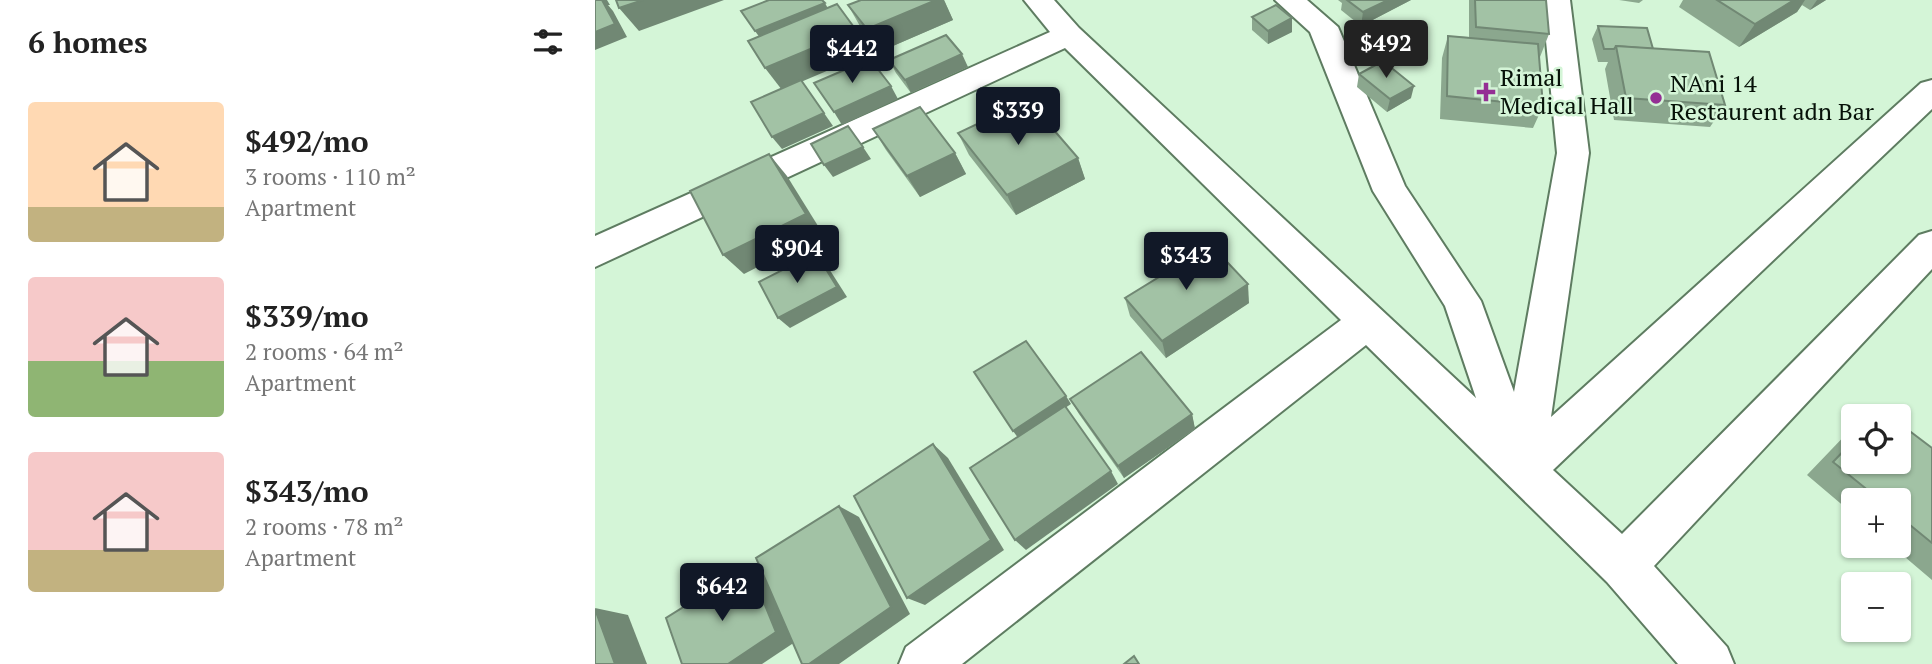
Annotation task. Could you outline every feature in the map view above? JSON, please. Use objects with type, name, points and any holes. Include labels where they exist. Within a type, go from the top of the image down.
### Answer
[{"type":"street","points":[[1038,0],[1069,34],[1623,566],[1710,664]]},
{"type":"street","points":[[1289,0],[1323,27],[1390,191],[1462,301],[1522,471]]},
{"type":"street","points":[[1522,471],[1573,153],[1556,0]]},
{"type":"street","points":[[595,252],[1069,34]]},
{"type":"street","points":[[1522,471],[1932,91]]},
{"type":"street","points":[[1623,566],[1932,244]]},
{"type":"street","points":[[923,664],[1369,320]]},
{"type":"building","points":[[595,0],[602,0],[615,24],[595,32]]},
{"type":"building","points":[[616,0],[643,0],[619,8]]},
{"type":"building","points":[[769,0],[822,0],[825,3],[755,31],[741,11]]},
{"type":"building","points":[[861,0],[936,0],[867,29],[848,5]]},
{"type":"building","points":[[1347,0],[1388,0],[1363,12]]},
{"type":"building","points":[[1475,0],[1546,0],[1549,34],[1476,27]]},
{"type":"building","points":[[1717,0],[1794,0],[1755,24]]},
{"type":"building","points":[[837,4],[856,30],[765,68],[748,41]]},
{"type":"building","points":[[1276,5],[1292,18],[1268,31],[1252,17]]},
{"type":"building","points":[[1598,26],[1647,28],[1653,49],[1616,46],[1614,49],[1604,49]]},
{"type":"building","points":[[946,35],[962,54],[905,80],[889,60]]},
{"type":"building","points":[[1448,36],[1538,44],[1543,106],[1447,96]]},
{"type":"building","points":[[1616,46],[1709,52],[1725,105],[1626,98]]},
{"type":"building","points":[[870,59],[891,86],[834,112],[814,83]]},
{"type":"building","points":[[1383,61],[1414,86],[1390,99],[1359,74]]},
{"type":"building","points":[[801,80],[824,113],[772,137],[751,102]]},
{"type":"building","points":[[1028,100],[1078,158],[1007,195],[958,133]]},
{"type":"building","points":[[920,107],[955,153],[907,176],[873,129]]},
{"type":"building","points":[[848,126],[863,147],[824,165],[811,144]]},
{"type":"building","points":[[769,154],[806,214],[723,255],[690,191]]},
{"type":"building","points":[[1211,245],[1248,284],[1162,341],[1125,298]]},
{"type":"building","points":[[816,253],[837,287],[778,318],[759,282]]},
{"type":"building","points":[[1026,341],[1066,396],[1013,431],[974,372]]},
{"type":"building","points":[[1141,352],[1192,414],[1118,466],[1070,399]]},
{"type":"building","points":[[1065,406],[1111,471],[1015,540],[970,468]]},
{"type":"building","points":[[1911,432],[1932,448],[1932,543],[1911,526],[1911,488],[1865,488],[1848,474],[1911,474]]},
{"type":"building","points":[[933,444],[991,540],[907,598],[854,496]]},
{"type":"building","points":[[1841,454],[1841,468],[1833,462]]},
{"type":"building","points":[[839,506],[891,607],[809,664],[802,664],[756,558]]},
{"type":"building","points":[[749,566],[776,632],[728,664],[682,664],[666,618]]},
{"type":"building","points":[[595,609],[615,664],[595,664]]},
{"type":"building","points":[[1134,656],[1139,664],[1124,664]]},
{"type":"place","name":"Rimal Medical Hall","points":[[1486,92]]},
{"type":"place","name":"NAni 14 Restaurent adn Bar","points":[[1656,98]]}]
